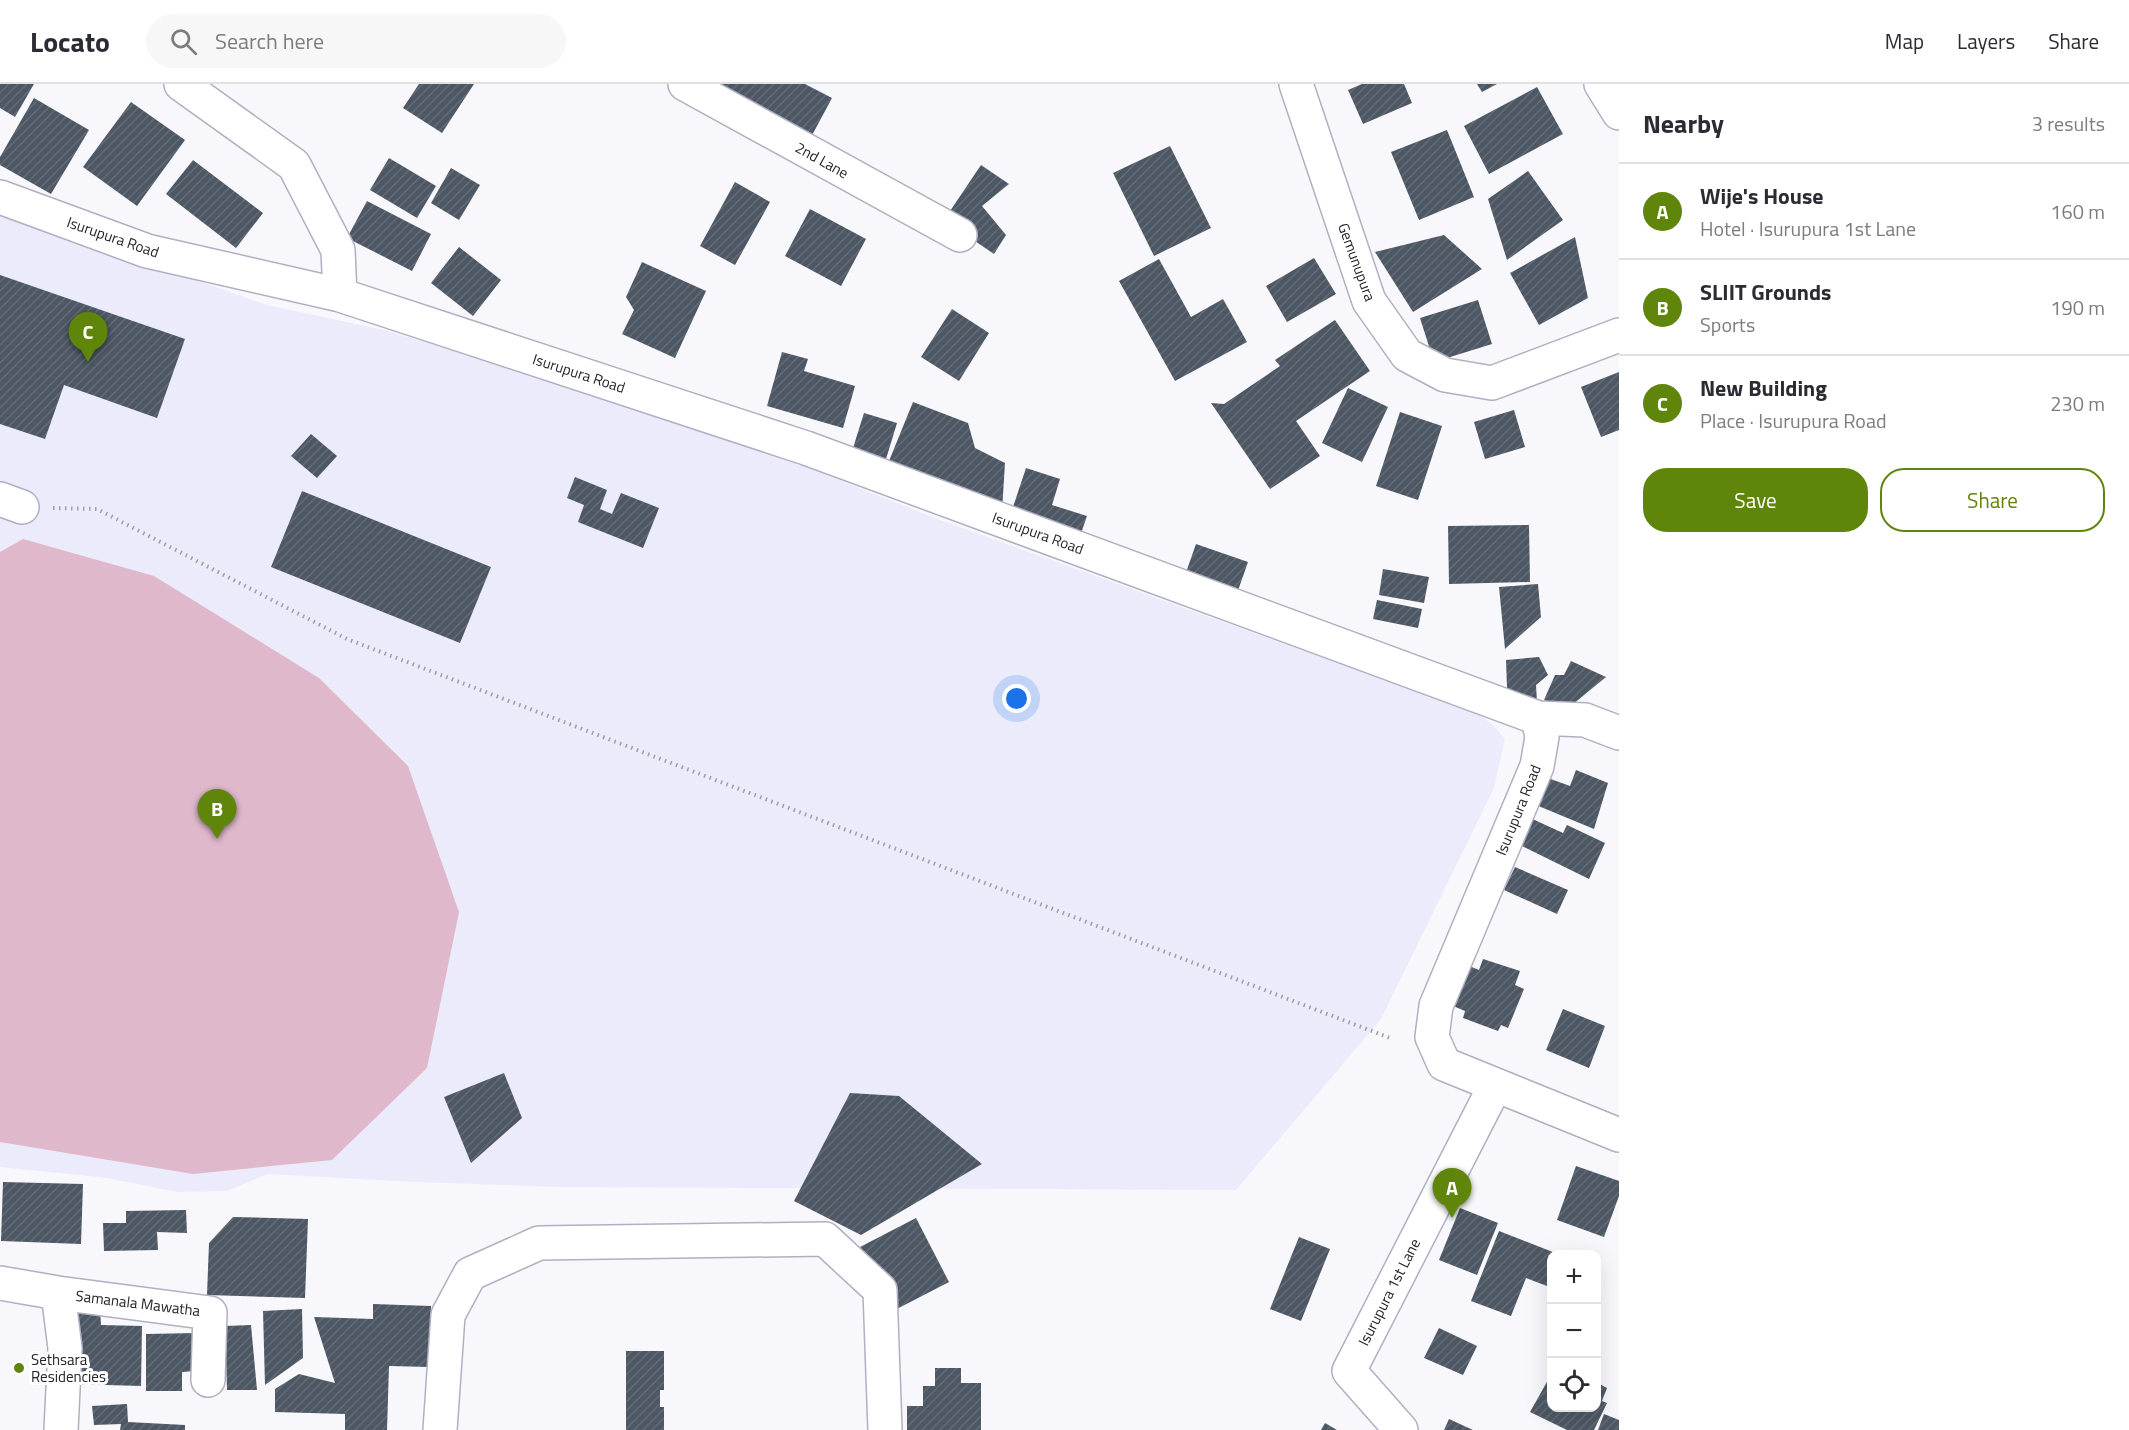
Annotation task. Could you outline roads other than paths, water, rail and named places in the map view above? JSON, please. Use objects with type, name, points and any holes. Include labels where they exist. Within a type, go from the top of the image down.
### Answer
[{"type":"street","points":[[181,84],[294,165],[338,250],[340,295]]},
{"type":"street","name":"2nd Lane","points":[[685,84],[960,236]]},
{"type":"street","name":"Gemunupura","points":[[1296,84],[1369,301],[1407,355],[1445,375],[1492,383],[1619,335]]},
{"type":"street","points":[[1601,84],[1619,113]]},
{"type":"street","name":"Isurupura Road","points":[[0,196],[147,251],[340,295],[806,447],[1538,718],[1542,737],[1537,766],[1437,1006],[1432,1037],[1444,1064],[1619,1135]]},
{"type":"street","points":[[1538,718],[1585,720],[1619,733]]},
{"type":"street","name":"Isurupura 1st Lane","points":[[1401,1430],[1349,1371],[1495,1086]]},
{"type":"street","points":[[440,1430],[448,1315],[470,1274],[539,1243],[825,1239],[880,1290],[885,1430]]},
{"type":"street","name":"Samanala Mawatha","points":[[0,1283],[210,1313],[208,1380]]},
{"type":"street","points":[[58,1293],[65,1348],[61,1430]]},
{"type":"place","name":"New Building","points":[[88,362]]},
{"type":"place","name":"SLIIT Grounds","points":[[217,839]]},
{"type":"place","name":"Wije's House","points":[[1452,1218]]},
{"type":"place","name":"Sethsara Residencies","points":[[19,1368]]}]
